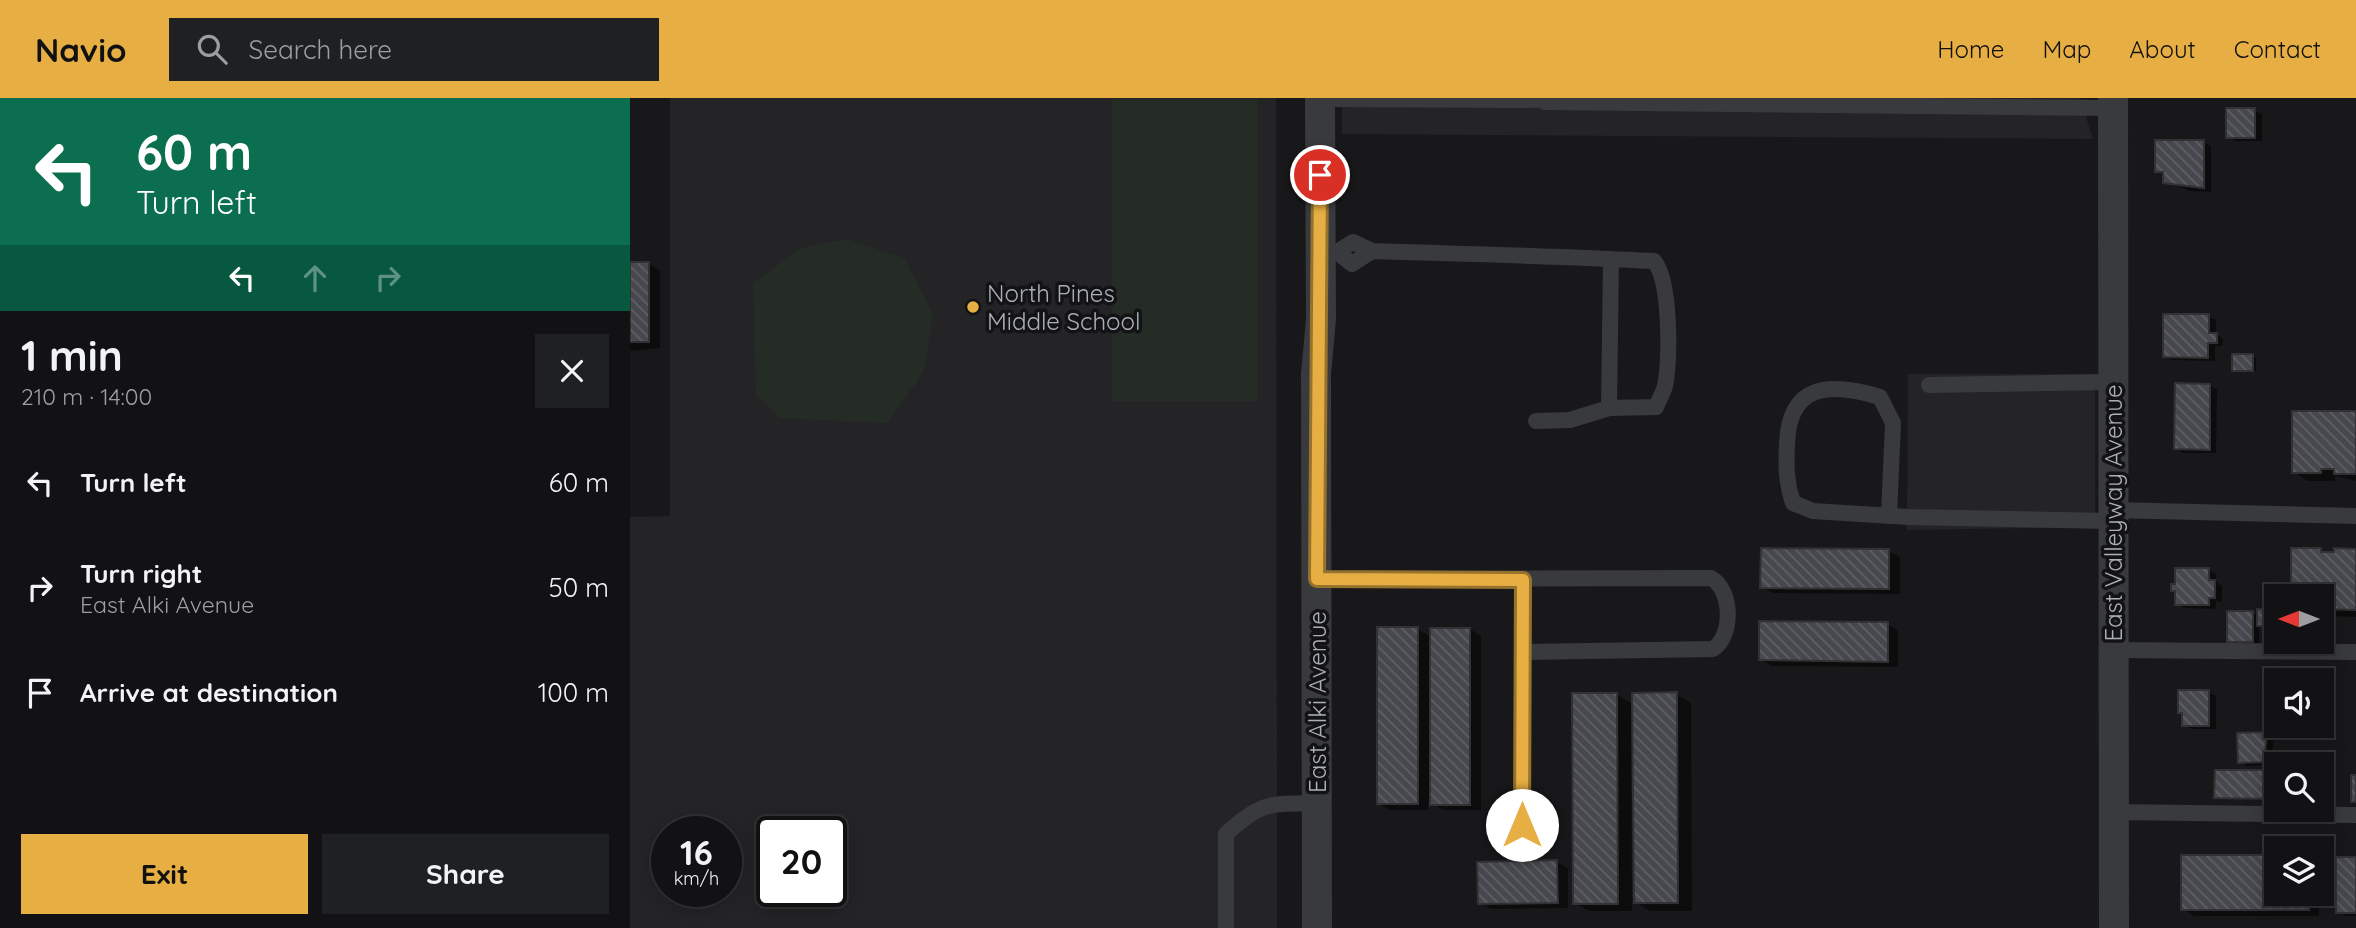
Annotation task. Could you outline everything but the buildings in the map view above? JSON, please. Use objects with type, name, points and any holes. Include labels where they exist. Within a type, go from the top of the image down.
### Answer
[{"type":"street","name":"East Alki Avenue","points":[[1317,928],[1316,374],[1329,252],[1320,98]]},
{"type":"street","name":"East Valleyway Avenue","points":[[2113,103],[2113,928]]},
{"type":"lane","points":[[1320,98],[1545,102],[2113,103]]},
{"type":"lane","points":[[1545,102],[1566,98]]},
{"type":"lane","points":[[1329,252],[1352,264],[1372,251],[1654,261],[1661,270],[1667,305],[1665,388],[1656,407],[1609,408],[1570,420],[1536,421]]},
{"type":"lane","points":[[1609,408],[1611,258]]},
{"type":"lane","points":[[1929,384],[2113,382]]},
{"type":"lane","points":[[1889,516],[1893,423],[1880,397],[1853,389],[1820,390],[1798,401],[1788,424],[1785,481],[1793,503],[1813,511],[1889,516],[2356,516]]},
{"type":"lane","points":[[1317,579],[1711,578],[1720,583],[1726,593],[1726,636],[1721,644],[1713,649],[1523,652]]},
{"type":"lane","points":[[1522,825],[1523,580]]},
{"type":"lane","points":[[2113,650],[2356,652]]},
{"type":"lane","points":[[1226,928],[1226,834],[1252,810],[1267,804],[1317,803]]},
{"type":"lane","points":[[2113,812],[2356,815]]},
{"type":"shaded area","name":"North Pines Middle School","points":[[670,98],[1276,98],[1277,928],[630,928],[630,517],[670,516]]},
{"type":"shaded area","points":[[1342,98],[2080,98],[2093,139],[1342,134]]},
{"type":"shaded area","points":[[1112,99],[1257,99],[1257,401],[1112,401]]},
{"type":"shaded area","points":[[847,239],[904,258],[933,314],[924,371],[888,423],[779,418],[756,395],[753,283],[801,248]]},
{"type":"shaded area","points":[[1908,374],[2095,374],[2095,527],[1907,530]]},
{"type":"place","name":"North Pines Middle School","points":[[973,307]]},
{"type":"route","points":[[1320,175],[1321,319],[1316,374],[1317,579],[1523,580],[1522,825]]}]
